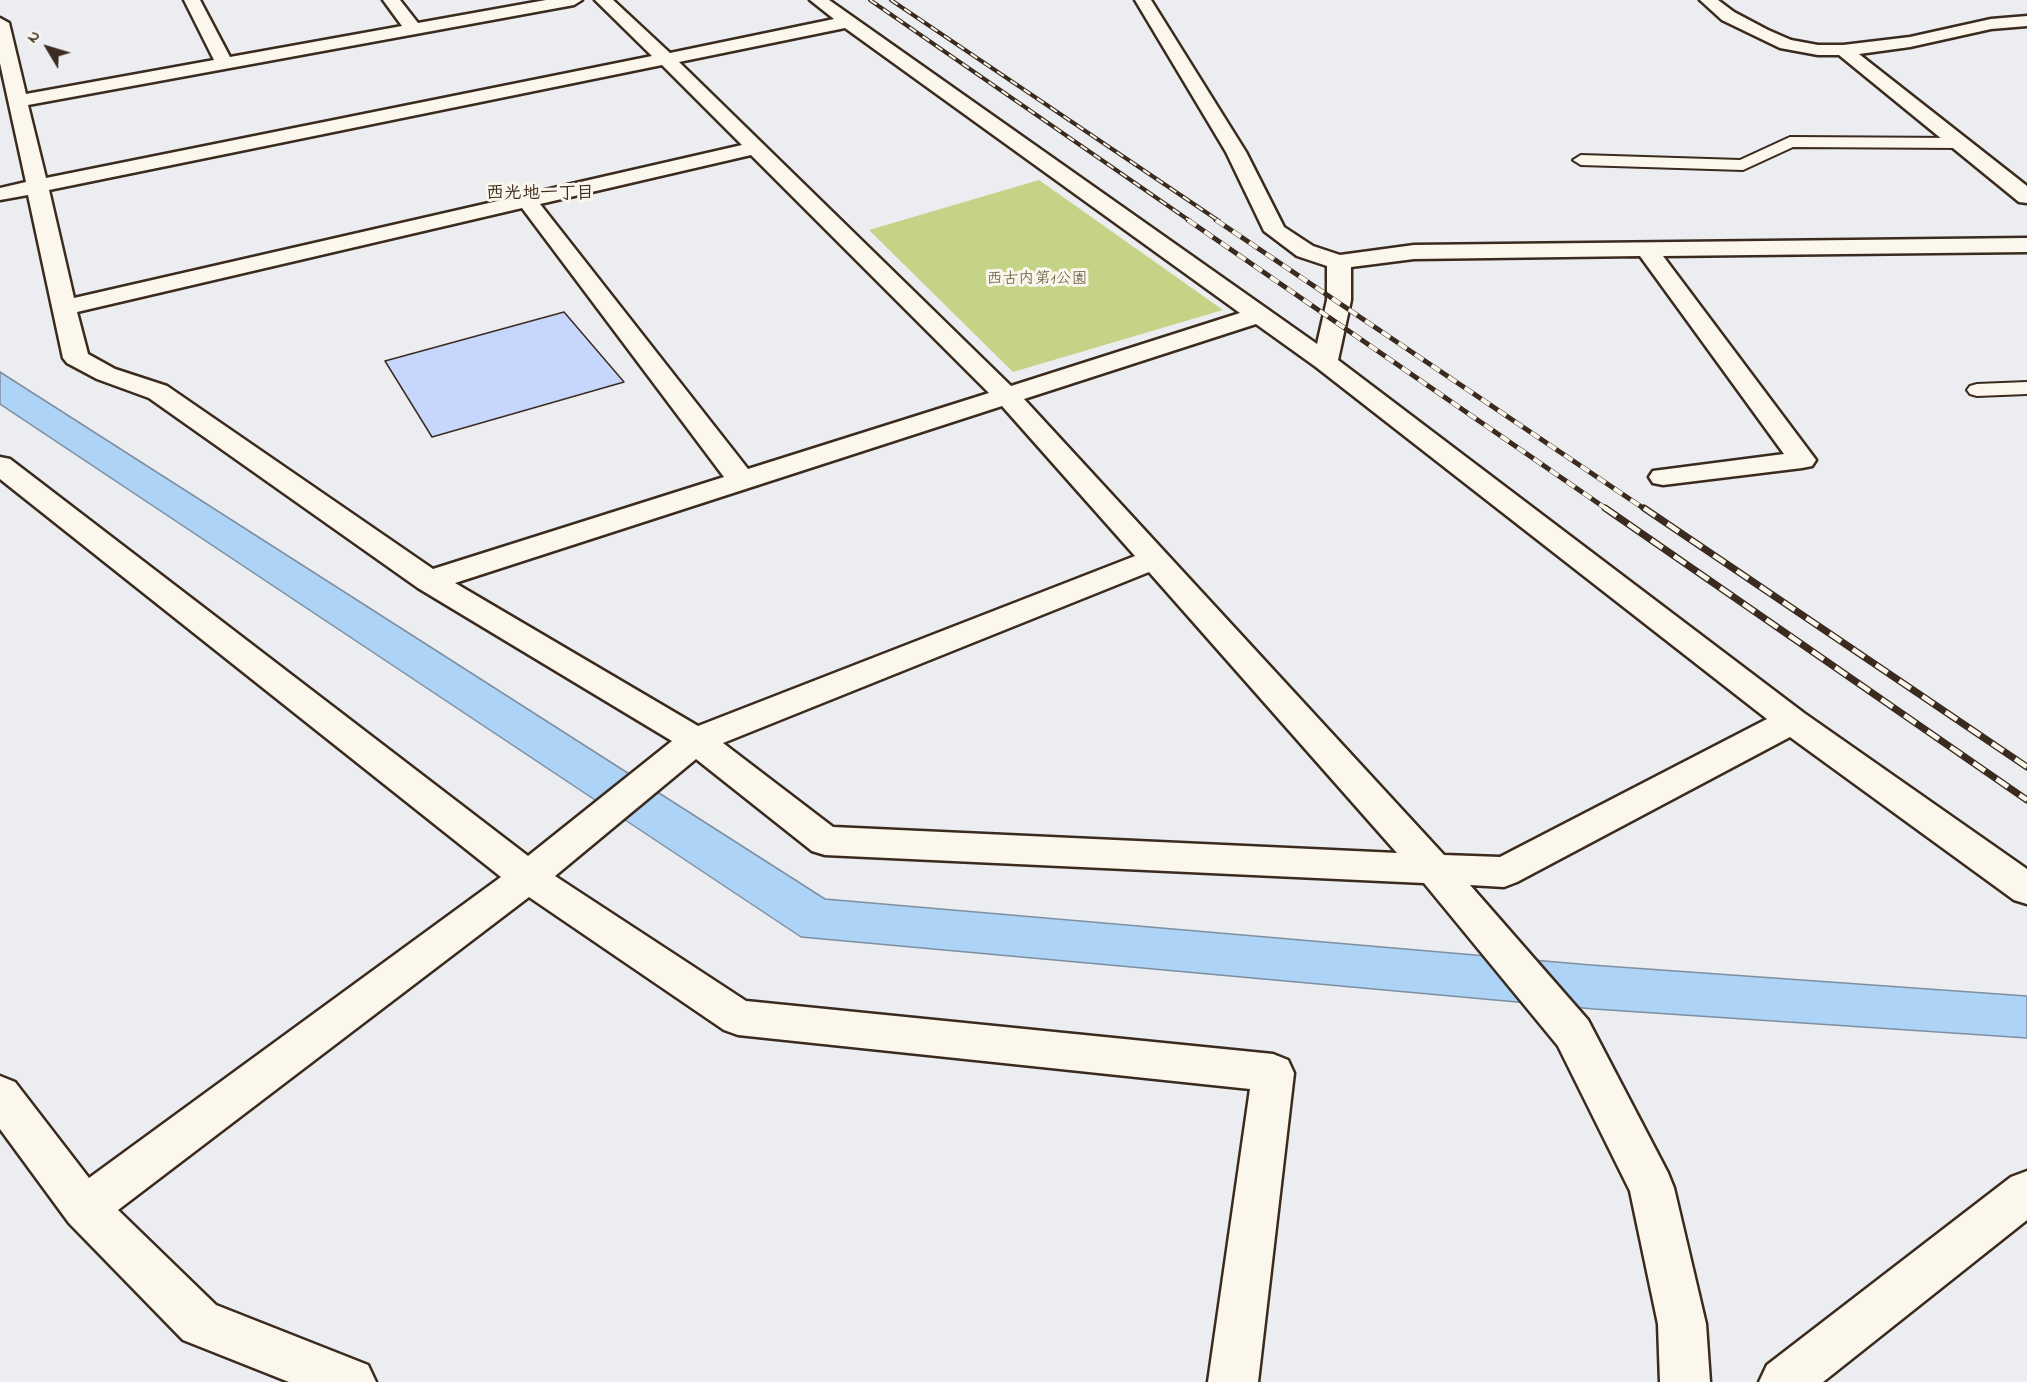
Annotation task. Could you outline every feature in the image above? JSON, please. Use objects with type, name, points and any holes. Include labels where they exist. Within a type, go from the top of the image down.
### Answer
[{"type":"street","points":[[192,0],[225,64]]},
{"type":"street","points":[[392,0],[414,30]]},
{"type":"street","points":[[18,101],[574,0]]},
{"type":"street","points":[[603,0],[666,59],[1006,395],[1434,870],[1573,1033],[1652,1188],[1682,1324],[1685,1382]]},
{"type":"street","points":[[818,0],[1325,362],[1792,721],[2027,889]]},
{"type":"street","points":[[1143,0],[1236,152],[1275,231],[1305,251],[1339,262],[1414,252],[2027,245]]},
{"type":"street","points":[[1708,0],[1728,16],[1786,44],[1818,50],[1843,50],[1910,42],[1991,24],[2027,21]]},
{"type":"street","points":[[0,194],[848,22]]},
{"type":"street","points":[[0,23],[76,358],[106,374],[158,392],[429,580],[696,740],[825,841],[1504,872],[1792,721]]},
{"type":"street","points":[[1843,50],[2027,197]]},
{"type":"street","points":[[66,307],[755,148]]},
{"type":"street","points":[[527,201],[742,481]]},
{"type":"street","points":[[1645,248],[1802,460],[1663,477]]},
{"type":"street","points":[[1325,362],[1339,300],[1339,262]]},
{"type":"street","points":[[429,580],[1258,315]]},
{"type":"street","points":[[0,465],[528,877],[738,1018],[1273,1073],[1233,1382]]},
{"type":"street","points":[[85,1208],[528,877],[696,740],[1155,559]]},
{"type":"street","points":[[0,1095],[85,1208],[200,1323],[351,1382]]},
{"type":"street","points":[[1784,1382],[2027,1192]]},
{"type":"lane","points":[[1581,160],[1743,165],[1790,142],[1959,143]]},
{"type":"lane","points":[[1977,390],[2027,387]]},
{"type":"green space","name":"西古内第1公園","points":[[1039,180],[1223,310],[1013,372],[869,230]]},
{"type":"water","points":[[0,372],[825,899],[1591,965],[2027,996],[2027,1038],[1594,1009],[801,937],[0,404]]},
{"type":"building","points":[[564,312],[624,382],[432,437],[385,361]]},
{"type":"railway","points":[[870,0],[1190,221]]},
{"type":"railway","points":[[891,0],[1219,221]]},
{"type":"railway","points":[[1188,220],[1608,510]]},
{"type":"railway","points":[[1216,220],[1646,510]]},
{"type":"railway","points":[[1605,508],[2027,800]]},
{"type":"railway","points":[[1644,508],[2027,767]]},
{"type":"district","name":"西光地一丁目","points":[[540,195]]}]
